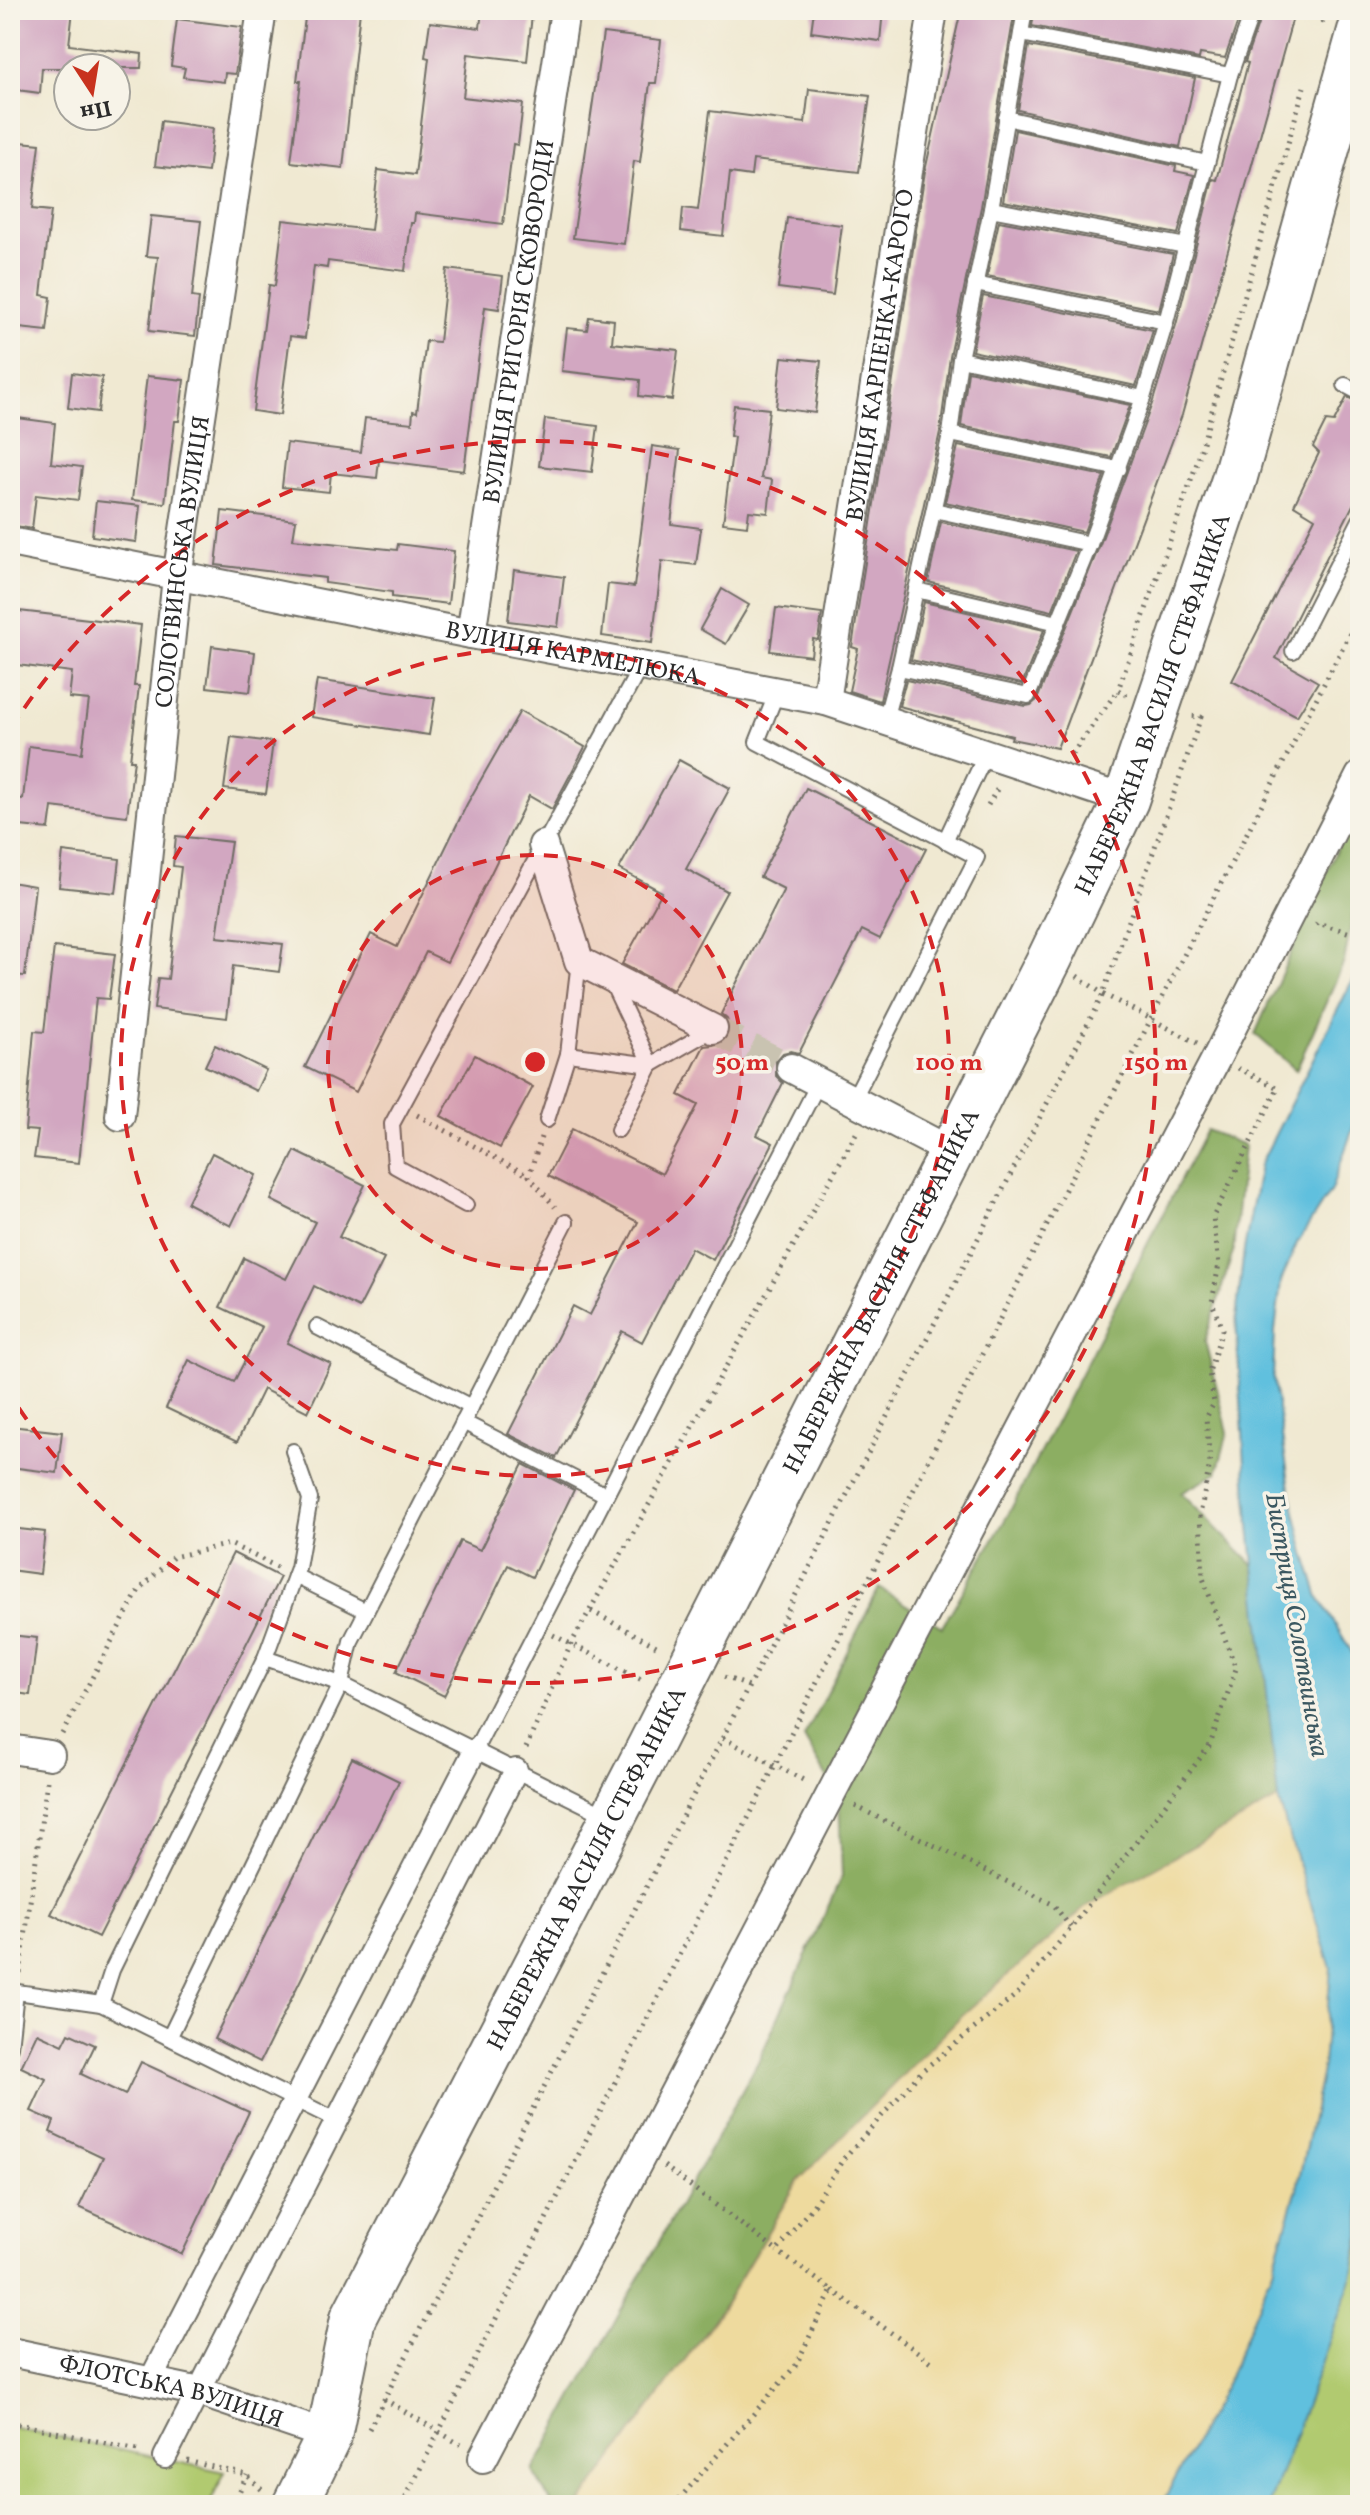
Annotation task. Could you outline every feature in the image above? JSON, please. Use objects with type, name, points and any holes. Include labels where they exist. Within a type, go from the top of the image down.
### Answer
[{"type":"main road","name":"НАБЕРЕЖНА ВАСИЛЯ СТЕФАНИКА","points":[[295,2505],[329,2436],[353,2318],[613,1819],[1050,958],[1126,800],[1234,480],[1360,31]]},
{"type":"street","name":"СОЛОТВИНСЬКА ВУЛИЦЯ","points":[[120,1116],[177,577],[262,10]]},
{"type":"street","name":"ВУЛИЦЯ ГРИГОРІЯ СКОВОРОДИ","points":[[471,634],[565,10]]},
{"type":"street","name":"ВУЛИЦЯ КАРПЕНКА-КАРОГО","points":[[826,701],[933,10]]},
{"type":"street","name":"ВУЛИЦЯ КАРМЕЛЮКА","points":[[10,542],[177,577],[826,701],[1126,800]]},
{"type":"street","points":[[483,2458],[1218,1055],[1360,776]]},
{"type":"street","points":[[543,845],[579,961],[713,1029]]},
{"type":"street","points":[[791,1068],[950,1151]]},
{"type":"street","points":[[10,1749],[50,1755]]},
{"type":"street","points":[[150,2381],[475,1750]]},
{"type":"street","points":[[165,2457],[516,1770]]},
{"type":"street","name":"ФЛОТСЬКА ВУЛИЦЯ","points":[[10,2352],[200,2392],[329,2436]]},
{"type":"lane","points":[[885,720],[950,434],[960,359],[991,209],[1025,10]]},
{"type":"lane","points":[[899,668],[1028,696],[1119,469],[1143,398],[1166,322],[1230,75],[1253,10]]},
{"type":"lane","points":[[1021,34],[1230,75]]},
{"type":"lane","points":[[1006,118],[1207,163]]},
{"type":"lane","points":[[991,209],[1186,246]]},
{"type":"lane","points":[[975,284],[1166,322]]},
{"type":"lane","points":[[960,359],[1143,398]]},
{"type":"lane","points":[[1345,385],[1360,393]]},
{"type":"lane","points":[[950,434],[1119,469]]},
{"type":"lane","points":[[934,510],[1090,544]]},
{"type":"lane","points":[[1293,651],[1360,520]]},
{"type":"lane","points":[[916,590],[1058,623]]},
{"type":"lane","points":[[466,1205],[395,1166],[392,1124],[641,666]]},
{"type":"lane","points":[[777,692],[757,742],[977,857],[861,1104]]},
{"type":"lane","points":[[945,841],[986,754]]},
{"type":"lane","points":[[547,1120],[568,1054],[579,961]]},
{"type":"lane","points":[[608,975],[651,1065]]},
{"type":"lane","points":[[618,1130],[651,1065],[713,1029]]},
{"type":"lane","points":[[568,1054],[651,1065]]},
{"type":"lane","points":[[475,1750],[819,1082]]},
{"type":"lane","points":[[169,2038],[341,1684],[351,1641],[566,1222]]},
{"type":"lane","points":[[317,1327],[471,1407]]},
{"type":"lane","points":[[463,1422],[606,1495]]},
{"type":"lane","points":[[101,2004],[112,1970],[265,1658],[295,1576],[310,1499],[293,1451]]},
{"type":"lane","points":[[295,1576],[366,1611]]},
{"type":"lane","points":[[265,1658],[341,1684],[613,1819]]},
{"type":"lane","points":[[10,2047],[13,1992],[101,2004],[336,2120]]},
{"type":"path","points":[[402,2505],[1151,1019],[1360,614]]},
{"type":"path","points":[[1308,931],[1318,923],[1360,936]]},
{"type":"path","points":[[1103,994],[1182,1035]]},
{"type":"path","points":[[777,2251],[815,2203],[844,2158],[923,2070],[1017,1994],[1210,1745],[1236,1669],[1203,1578],[1200,1515],[1210,1463],[1206,1418],[1214,1403],[1209,1372],[1222,1330],[1212,1302],[1219,1264],[1213,1217],[1278,1088],[1236,1067]]},
{"type":"path","points":[[516,1770],[571,1644],[861,1104]]},
{"type":"path","points":[[401,1106],[529,1176],[566,1222]]},
{"type":"path","points":[[529,1176],[547,1120]]},
{"type":"path","points":[[13,1992],[26,1941],[50,1755],[139,1590],[173,1557],[230,1544],[295,1576]]},
{"type":"path","points":[[538,1627],[675,1697]]},
{"type":"path","points":[[723,1738],[830,1795],[1054,1905],[1071,1928]]},
{"type":"path","points":[[643,2151],[933,2363]]},
{"type":"path","points":[[674,2505],[796,2365],[832,2290]]},
{"type":"path","points":[[384,2399],[439,2433]]},
{"type":"path","points":[[233,2505],[247,2475]]},
{"type":"green space","points":[[1360,796],[1360,894],[1356,898],[1344,962],[1296,1070],[1255,1034]]},
{"type":"green space","points":[[1206,1130],[1244,1145],[1233,1252],[1205,1341],[1228,1432],[1217,1473],[1181,1493],[1254,1566],[1278,1799],[1174,1857],[798,2181],[722,2309],[579,2505],[552,2505],[533,2471],[758,2062],[842,1876],[839,1798],[804,1738],[879,1588],[942,1627],[1009,1513]]},
{"type":"green space","points":[[1360,2236],[1360,2505],[1269,2505],[1351,2282]]},
{"type":"green space","points":[[10,2427],[225,2472],[209,2505],[10,2505]]},
{"type":"sand","points":[[1278,1799],[1331,1968],[1323,2066],[1297,2189],[1272,2272],[1227,2382],[1161,2505],[579,2505],[722,2309],[798,2181],[961,2016],[1088,1905]]},
{"type":"water","name":"Бистриця Солотвинська","points":[[1360,965],[1360,1108],[1331,1190],[1297,1243],[1281,1281],[1273,1377],[1291,1495],[1305,1553],[1319,1597],[1360,1666],[1360,2236],[1351,2282],[1269,2505],[1161,2505],[1227,2382],[1272,2272],[1297,2189],[1323,2066],[1331,1968],[1278,1799],[1247,1497],[1236,1319],[1244,1250],[1260,1165]]},
{"type":"building","points":[[15,10],[73,10],[69,45],[126,52],[52,52],[52,68],[42,68],[40,93],[10,89]]},
{"type":"building","points":[[306,10],[360,10],[343,168],[291,162]]},
{"type":"building","points":[[482,10],[532,15],[527,61],[468,54],[463,97],[523,104],[518,145],[513,144],[503,224],[415,213],[405,271],[328,261],[327,268],[314,266],[305,338],[290,336],[280,415],[253,411],[269,285],[275,286],[283,220],[371,230],[378,170],[415,175],[429,58],[425,57],[430,22],[480,28]]},
{"type":"building","points":[[814,10],[883,10],[880,41],[811,32]]},
{"type":"building","points":[[961,10],[1015,10],[981,207],[950,357],[940,432],[880,701],[849,691],[858,649],[852,647],[925,171]]},
{"type":"building","points":[[1035,10],[1242,10],[1225,58],[1200,54],[1199,59],[1032,26]]},
{"type":"building","points":[[1263,10],[1295,10],[1182,415],[1057,748],[1011,739],[1012,736],[899,706],[906,680],[1026,706],[1037,700],[1099,547],[1153,401],[1213,179],[1217,180],[1248,63],[1245,62]]},
{"type":"building","points":[[177,19],[242,27],[235,74],[225,73],[224,82],[183,77],[185,68],[171,66]]},
{"type":"building","points":[[603,33],[661,40],[656,83],[650,83],[640,162],[634,161],[624,244],[573,238]]},
{"type":"building","points":[[1029,46],[1195,78],[1180,147],[1018,110]]},
{"type":"building","points":[[132,53],[142,54],[141,68],[132,68]]},
{"type":"building","points":[[809,89],[870,96],[859,172],[753,160],[751,176],[730,173],[723,236],[681,231],[683,208],[698,210],[710,111],[805,123]]},
{"type":"building","points":[[161,121],[213,128],[208,172],[155,166]]},
{"type":"building","points":[[1015,130],[1176,166],[1175,171],[1194,175],[1178,234],[1003,201]]},
{"type":"building","points":[[10,141],[40,144],[32,209],[51,211],[41,295],[51,297],[47,331],[10,327]]},
{"type":"building","points":[[151,216],[201,221],[192,297],[199,298],[195,336],[149,331],[158,257],[146,256]]},
{"type":"building","points":[[787,218],[842,225],[833,295],[778,288]]},
{"type":"building","points":[[999,221],[1173,254],[1159,310],[987,276]]},
{"type":"building","points":[[447,269],[503,276],[499,309],[485,307],[464,471],[379,460],[377,478],[331,473],[329,492],[282,487],[287,443],[361,452],[365,418],[412,423],[413,411],[417,412],[426,341],[439,342]]},
{"type":"building","points":[[983,296],[1153,330],[1136,386],[972,351]]},
{"type":"building","points":[[589,317],[614,320],[612,343],[678,350],[672,400],[639,396],[640,380],[562,371],[567,328],[587,330]]},
{"type":"building","points":[[782,357],[821,361],[815,413],[776,408]]},
{"type":"building","points":[[968,371],[1130,405],[1111,457],[961,426]]},
{"type":"building","points":[[72,373],[102,377],[98,412],[68,408]]},
{"type":"building","points":[[147,376],[184,380],[179,421],[175,421],[165,503],[132,500]]},
{"type":"building","points":[[1347,397],[1360,403],[1360,491],[1276,658],[1318,682],[1297,716],[1232,681],[1315,518],[1294,505],[1319,453],[1313,447],[1326,421],[1334,422]]},
{"type":"building","points":[[734,405],[769,409],[761,478],[772,480],[768,513],[749,511],[747,526],[723,523],[734,437],[730,436]]},
{"type":"building","points":[[10,417],[55,423],[51,463],[82,467],[78,500],[36,495],[32,529],[10,525]]},
{"type":"building","points":[[545,419],[598,426],[592,472],[539,466]]},
{"type":"building","points":[[652,446],[680,450],[671,524],[701,528],[696,565],[662,561],[652,643],[602,636],[608,584],[634,587]]},
{"type":"building","points":[[958,446],[1104,476],[1084,532],[945,502]]},
{"type":"building","points":[[96,501],[140,506],[136,542],[92,536]]},
{"type":"building","points":[[222,511],[296,520],[293,539],[397,550],[398,544],[454,551],[448,604],[392,597],[392,592],[325,583],[325,578],[216,565]]},
{"type":"building","points":[[941,522],[1076,551],[1052,611],[928,582]]},
{"type":"building","points":[[514,570],[564,577],[558,627],[508,621]]},
{"type":"building","points":[[722,589],[749,605],[726,644],[700,629]]},
{"type":"building","points":[[924,602],[1044,630],[1022,684],[911,660]]},
{"type":"building","points":[[776,608],[822,614],[818,640],[813,639],[811,656],[770,651]]},
{"type":"building","points":[[10,610],[141,625],[134,686],[139,686],[130,760],[134,760],[127,816],[52,807],[49,829],[11,825],[14,798],[23,799],[29,746],[82,753],[89,700],[69,698],[72,672],[10,664]]},
{"type":"building","points":[[212,646],[255,652],[250,692],[207,687]]},
{"type":"building","points":[[317,680],[435,698],[429,735],[311,717]]},
{"type":"building","points":[[520,711],[585,747],[552,809],[529,796],[447,962],[426,952],[356,1092],[305,1067],[371,934],[397,947],[467,804]]},
{"type":"building","points":[[231,737],[273,742],[266,794],[224,789]]},
{"type":"building","points":[[679,760],[730,788],[686,869],[727,891],[673,990],[622,964],[662,892],[619,869]]},
{"type":"building","points":[[806,788],[926,849],[880,939],[862,930],[799,1053],[783,1053],[776,1061],[776,1076],[783,1083],[757,1135],[773,1143],[713,1260],[691,1248],[642,1342],[622,1331],[556,1458],[508,1434],[573,1306],[590,1315],[638,1222],[548,1176],[572,1129],[662,1174],[698,1105],[679,1095],[704,1046],[722,1044],[728,1037],[730,1027],[721,1014],[784,889],[760,877]]},
{"type":"building","points":[[176,836],[231,842],[217,937],[283,944],[279,972],[233,966],[227,1018],[154,1009],[158,978],[168,979],[181,867],[173,866]]},
{"type":"building","points":[[63,852],[120,859],[116,893],[59,887]]},
{"type":"building","points":[[10,882],[35,886],[25,976],[10,975]]},
{"type":"building","points":[[54,947],[115,954],[109,999],[96,998],[79,1163],[34,1158],[38,1131],[25,1130],[34,1031],[44,1032]]},
{"type":"building","points":[[215,1045],[266,1070],[256,1091],[205,1066]]},
{"type":"building","points":[[475,1055],[533,1087],[500,1148],[441,1116]]},
{"type":"building","points":[[295,1151],[365,1185],[339,1237],[384,1259],[359,1308],[314,1286],[287,1343],[331,1364],[308,1412],[263,1389],[237,1442],[166,1408],[189,1360],[234,1382],[262,1327],[220,1307],[244,1258],[286,1279],[315,1222],[271,1200]]},
{"type":"building","points":[[212,1153],[256,1175],[231,1226],[187,1203]]},
{"type":"building","points":[[10,1426],[62,1432],[57,1473],[10,1467]]},
{"type":"building","points":[[523,1464],[574,1490],[532,1577],[508,1565],[444,1696],[396,1672],[460,1541],[480,1550]]},
{"type":"building","points":[[10,1528],[45,1532],[40,1574],[10,1570]]},
{"type":"building","points":[[233,1553],[280,1577],[98,1937],[51,1914]]},
{"type":"building","points":[[10,1635],[37,1638],[30,1695],[10,1692]]},
{"type":"building","points":[[352,1758],[399,1781],[260,2062],[214,2039]]},
{"type":"building","points":[[37,2033],[63,2045],[69,2033],[95,2045],[81,2074],[125,2095],[141,2062],[249,2112],[182,2254],[79,2207],[103,2157],[50,2132],[54,2121],[31,2111],[46,2079],[21,2067]]},
{"type":"tunnel","points":[[713,1029],[791,1068]]}]
